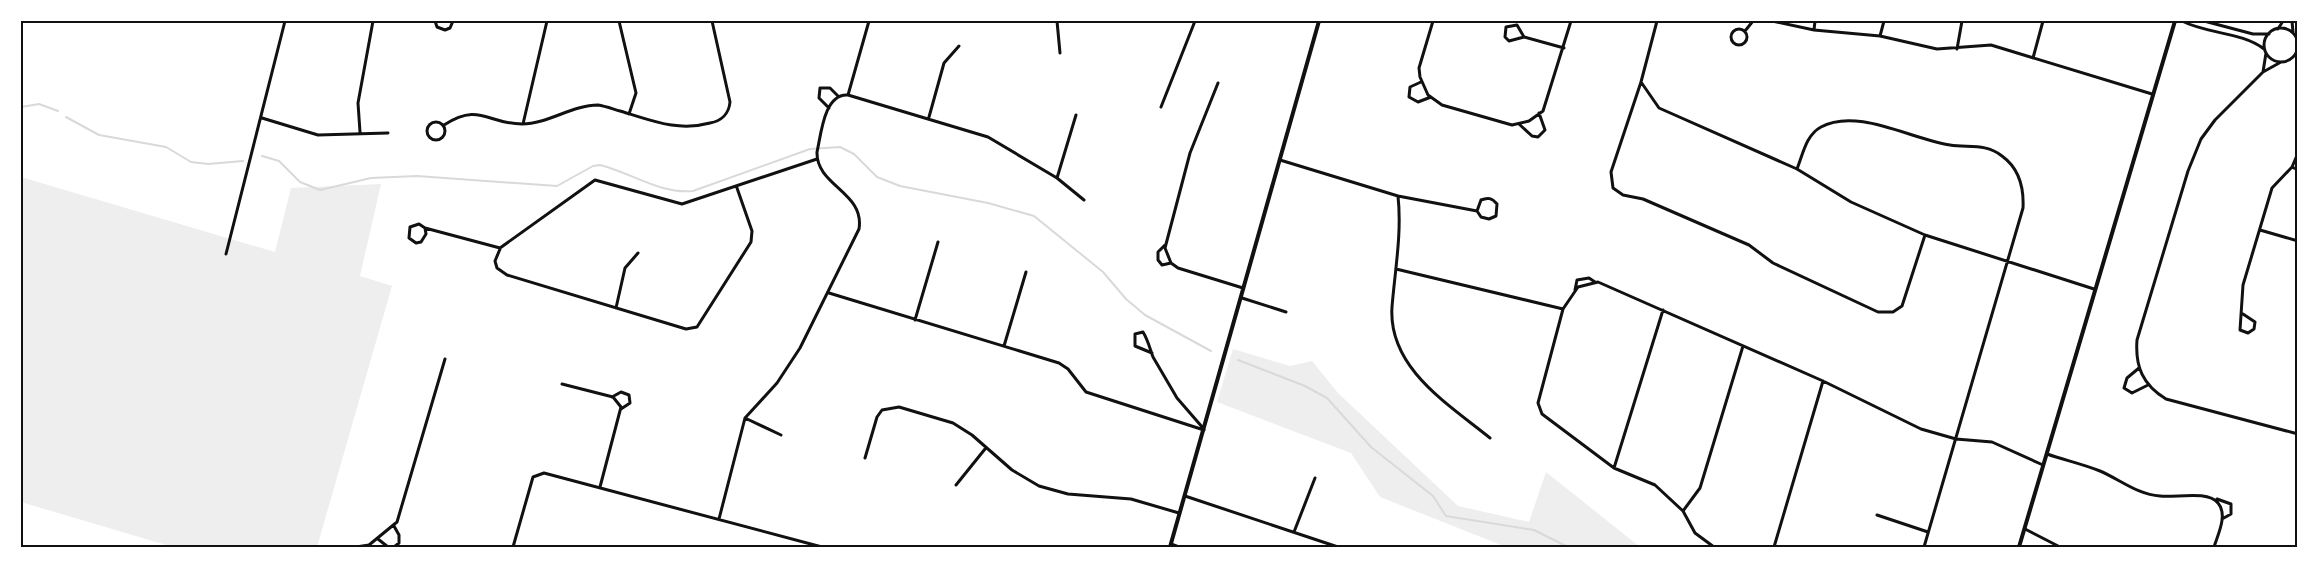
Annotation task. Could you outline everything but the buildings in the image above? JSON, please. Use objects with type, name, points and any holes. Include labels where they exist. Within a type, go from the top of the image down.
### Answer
[{"type":"street","points":[[226,254],[285,21]]},
{"type":"street","points":[[360,132],[358,103],[373,21]]},
{"type":"street","points":[[435,21],[437,27],[445,30],[450,28],[453,21]]},
{"type":"street","points":[[523,124],[547,21]]},
{"type":"street","points":[[619,21],[636,93],[629,114]]},
{"type":"street","points":[[444,125],[459,115],[475,113],[523,124],[600,105],[670,126],[686,128],[716,122],[726,114],[729,107],[729,89],[712,21]]},
{"type":"street","points":[[848,95],[868,21]]},
{"type":"street","points":[[1057,21],[1060,53]]},
{"type":"street","points":[[1161,107],[1195,21]]},
{"type":"street","points":[[1179,547],[1170,546],[1245,289],[1279,159],[1319,21]]},
{"type":"street","points":[[1432,21],[1420,60],[1421,82],[1431,97],[1442,105],[1507,124],[1529,121],[1539,113],[1550,95],[1571,21]]},
{"type":"street","points":[[1657,21],[1641,82],[1611,172],[1613,188],[1618,192],[1643,199],[1749,245],[1773,263],[1878,312],[1893,312],[1902,306],[1925,235]]},
{"type":"street","points":[[1745,31],[1753,21]]},
{"type":"street","points":[[1772,21],[1814,30],[1880,36],[1937,49],[1991,45],[2152,94]]},
{"type":"street","points":[[1814,30],[1815,21]]},
{"type":"street","points":[[1880,36],[1884,21]]},
{"type":"street","points":[[1958,49],[1962,21]]},
{"type":"street","points":[[2033,58],[2043,21]]},
{"type":"street","points":[[2019,547],[2175,21]]},
{"type":"street","points":[[2182,21],[2195,28],[2252,42],[2281,62]]},
{"type":"street","points":[[2204,21],[2253,34],[2269,34]]},
{"type":"street","points":[[2263,72],[2265,40],[2269,34],[2278,29],[2283,21]]},
{"type":"street","points":[[2292,21],[2297,53],[2290,59],[2263,72],[2215,120],[2201,139],[2188,171],[2137,340],[2139,368],[2148,385],[2166,399],[2298,434]]},
{"type":"street","points":[[1524,37],[1517,25],[1506,27],[1505,37],[1509,40],[1524,37],[1563,48]]},
{"type":"street","points":[[1737,29],[1745,31],[1748,35],[1746,43],[1736,45],[1731,40],[1731,35],[1737,29]]},
{"type":"street","points":[[2278,29],[2284,29],[2296,36]]},
{"type":"street","points":[[929,117],[944,63],[959,46]]},
{"type":"street","points":[[1421,82],[1410,87],[1409,98],[1418,102],[1431,97]]},
{"type":"street","points":[[1641,82],[1659,108],[1797,169],[1851,202],[1925,235],[2094,290]]},
{"type":"street","points":[[1218,83],[1190,153],[1165,245],[1158,252],[1158,260],[1162,265],[1171,263],[1186,271],[1245,289]]},
{"type":"street","points":[[829,108],[819,98],[820,88],[830,88],[838,96]]},
{"type":"street","points":[[719,519],[745,418],[777,383],[800,348],[859,229],[861,218],[857,206],[830,180],[817,159],[829,108],[838,96],[848,95],[929,117],[988,137],[1057,178],[1084,200]]},
{"type":"street","points":[[1519,124],[1532,136],[1538,137],[1545,130],[1539,113]]},
{"type":"street","points":[[1057,178],[1076,115]]},
{"type":"street","points":[[262,118],[318,135],[388,133]]},
{"type":"street","points":[[439,122],[444,125],[445,136],[437,141],[430,138],[427,133],[430,124],[439,122]]},
{"type":"street","points":[[1797,169],[1811,134],[1826,124],[1854,122],[1883,126],[1951,145],[1991,149],[2003,156],[2019,175],[2024,192],[2023,208],[1924,547]]},
{"type":"street","points":[[2242,314],[2255,322],[2254,329],[2248,333],[2240,330],[2239,326],[2242,314],[2240,302],[2243,285],[2272,188],[2278,178],[2292,167],[2298,153]]},
{"type":"street","points":[[737,188],[752,231],[751,242],[697,327],[686,329],[501,272],[495,261],[500,248],[595,180],[682,204],[737,188],[817,159]]},
{"type":"street","points":[[1279,159],[1398,196],[1477,212],[1481,217],[1489,219],[1496,216],[1497,204],[1493,199],[1485,198],[1481,200],[1477,212]]},
{"type":"street","points":[[2292,167],[2298,170]]},
{"type":"street","points":[[1398,196],[1400,214],[1392,310],[1395,335],[1404,360],[1427,388],[1490,438]]},
{"type":"street","points":[[425,228],[426,234],[421,242],[416,243],[409,238],[407,232],[413,224],[419,224],[425,228],[500,248]]},
{"type":"street","points":[[2260,230],[2298,241]]},
{"type":"street","points":[[915,320],[938,242]]},
{"type":"street","points":[[1165,245],[1171,263]]},
{"type":"street","points":[[616,308],[625,268],[638,254]]},
{"type":"street","points":[[1396,269],[1563,309]]},
{"type":"street","points":[[1004,346],[1026,272]]},
{"type":"street","points":[[1714,547],[1695,533],[1683,511],[1655,485],[1614,468],[1542,414],[1538,403],[1563,309],[1575,290],[1577,280],[1589,278],[1663,310],[1823,381],[1921,429],[1956,439],[1992,442],[2043,465]]},
{"type":"street","points":[[1575,290],[1596,282]]},
{"type":"street","points":[[829,293],[1059,363],[1068,369],[1086,392],[1094,396],[1204,430]]},
{"type":"street","points":[[1242,298],[1286,312]]},
{"type":"street","points":[[1614,468],[1663,310]]},
{"type":"street","points":[[1152,353],[1135,346],[1135,334],[1143,332],[1152,353],[1178,398],[1204,430]]},
{"type":"street","points":[[1683,511],[1700,488],[1743,345]]},
{"type":"street","points":[[356,547],[369,545],[394,526],[400,513],[445,358]]},
{"type":"street","points":[[2139,368],[2127,378],[2124,388],[2132,393],[2148,385]]},
{"type":"street","points":[[1774,547],[1823,381]]},
{"type":"street","points":[[562,384],[612,397],[621,409]]},
{"type":"street","points":[[600,487],[621,409],[630,403],[629,395],[621,392],[612,397]]},
{"type":"street","points":[[865,458],[877,417],[882,410],[898,407],[953,423],[972,435],[985,449],[1039,486],[1068,494],[1131,499],[1179,513]]},
{"type":"street","points":[[745,418],[781,435]]},
{"type":"street","points":[[956,485],[985,449]]},
{"type":"street","points":[[2047,454],[2099,471],[2157,496],[2208,496],[2222,499],[2232,504],[2231,514],[2222,519]]},
{"type":"street","points":[[513,547],[533,477],[544,473],[822,547]]},
{"type":"street","points":[[1294,532],[1314,478]]},
{"type":"street","points":[[1185,496],[1338,547]]},
{"type":"street","points":[[2214,547],[2222,519],[2222,509],[2215,499]]},
{"type":"street","points":[[1876,515],[1928,532]]},
{"type":"street","points":[[394,526],[399,535],[399,543],[394,547]]},
{"type":"street","points":[[2025,529],[2060,547]]},
{"type":"street","points":[[378,539],[388,547]]},
{"type":"shaded area","points":[[21,177],[275,252],[291,188],[381,184],[360,276],[392,286],[317,547],[173,547],[21,502]]},
{"type":"shaded area","points":[[1233,349],[1290,366],[1312,361],[1338,393],[1458,506],[1529,522],[1546,472],[1640,547],[1506,547],[1380,497],[1351,453],[1217,402]]},
{"type":"waterway","points":[[21,107],[39,104],[58,111]]},
{"type":"waterway","points":[[66,117],[99,135],[166,147],[191,162],[208,164],[243,161]]},
{"type":"waterway","points":[[262,156],[279,161],[300,182],[320,190],[371,178],[417,176],[557,186],[593,166],[600,165],[657,186],[693,191],[810,149],[840,147],[854,154],[877,177],[900,186],[988,203],[1034,216],[1103,272],[1126,299],[1145,315],[1211,351]]},
{"type":"waterway","points":[[1238,360],[1305,386],[1327,398],[1371,447],[1433,496],[1446,516],[1534,530],[1568,547]]}]
